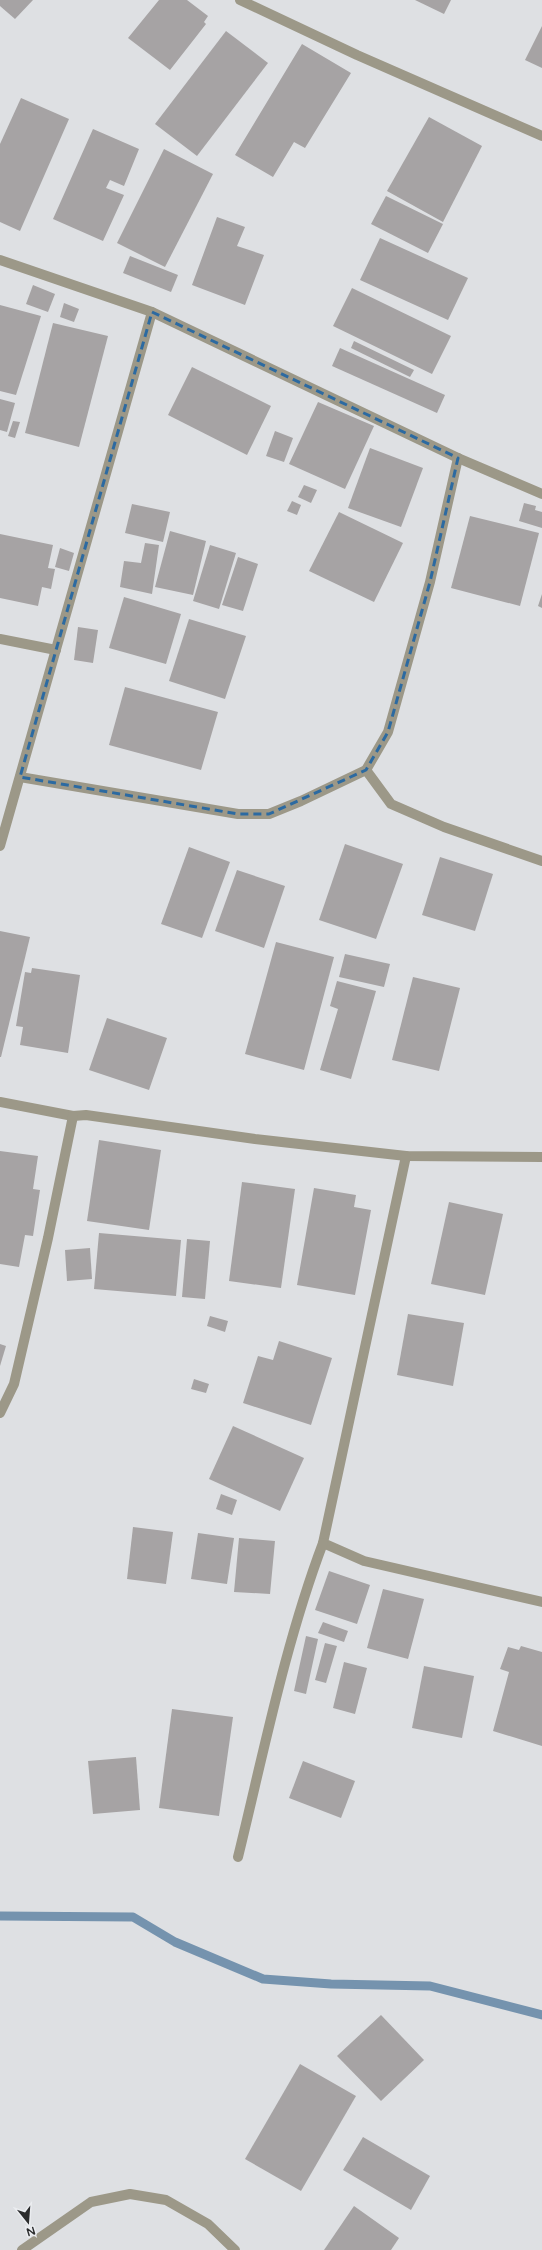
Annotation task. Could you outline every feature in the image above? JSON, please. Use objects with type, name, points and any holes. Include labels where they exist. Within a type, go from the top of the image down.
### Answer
[{"type":"street","points":[[240,0],[357,55],[542,136]]},
{"type":"street","points":[[0,260],[152,312],[458,458],[542,494]]},
{"type":"street","points":[[0,846],[152,312]]},
{"type":"street","points":[[20,777],[238,814],[269,814],[301,801],[366,770],[388,732],[430,582],[458,458]]},
{"type":"street","points":[[0,639],[56,650]]},
{"type":"street","points":[[366,770],[391,804],[444,827],[542,861]]},
{"type":"street","points":[[0,1102],[73,1116],[86,1115],[254,1139],[406,1156],[542,1157]]},
{"type":"street","points":[[0,1413],[14,1384],[48,1238],[73,1116]]},
{"type":"street","points":[[238,1857],[286,1658],[306,1591],[323,1543],[406,1156]]},
{"type":"street","points":[[323,1543],[364,1561],[542,1602]]},
{"type":"street","points":[[22,2250],[91,2202],[130,2194],[166,2200],[208,2224],[235,2250]]},
{"type":"highlighted area","points":[[152,312],[458,458],[430,582],[388,732],[366,770],[269,814],[238,814],[20,777]]},
{"type":"building","points":[[0,0],[33,0],[15,19],[0,6]]},
{"type":"building","points":[[159,0],[187,0],[208,16],[204,22],[206,24],[170,70],[128,38]]},
{"type":"building","points":[[415,0],[451,0],[444,14]]},
{"type":"building","points":[[542,26],[542,68],[525,60]]},
{"type":"building","points":[[226,31],[268,63],[197,156],[155,124]]},
{"type":"building","points":[[302,44],[351,73],[305,148],[294,142],[273,177],[235,155]]},
{"type":"building","points":[[21,98],[69,119],[20,231],[0,222],[0,144]]},
{"type":"building","points":[[429,117],[482,146],[443,222],[387,191]]},
{"type":"building","points":[[93,129],[139,149],[124,186],[110,180],[106,188],[124,195],[103,241],[53,219]]},
{"type":"building","points":[[164,149],[213,174],[165,267],[117,243]]},
{"type":"building","points":[[386,196],[443,224],[428,253],[371,224]]},
{"type":"building","points":[[217,217],[245,227],[237,246],[264,255],[245,305],[192,285]]},
{"type":"building","points":[[380,238],[468,278],[448,320],[360,280]]},
{"type":"building","points":[[130,256],[178,275],[171,292],[123,273]]},
{"type":"building","points":[[33,285],[55,294],[48,312],[26,304]]},
{"type":"building","points":[[352,288],[451,336],[432,374],[333,326]]},
{"type":"building","points":[[64,303],[79,309],[74,322],[60,317]]},
{"type":"building","points":[[0,305],[41,316],[16,395],[0,391]]},
{"type":"building","points":[[53,323],[108,336],[79,447],[25,433]]},
{"type":"building","points":[[354,341],[414,370],[410,377],[351,348]]},
{"type":"building","points":[[340,348],[445,395],[437,413],[332,366]]},
{"type":"building","points":[[192,367],[271,406],[247,455],[168,415]]},
{"type":"building","points":[[0,399],[15,403],[7,432],[0,430]]},
{"type":"building","points":[[318,402],[374,426],[345,489],[289,464]]},
{"type":"building","points":[[13,421],[20,422],[15,438],[8,436]]},
{"type":"building","points":[[275,431],[293,438],[284,462],[266,456]]},
{"type":"building","points":[[370,448],[423,468],[401,527],[348,508]]},
{"type":"building","points":[[304,485],[317,490],[311,503],[298,497]]},
{"type":"building","points":[[292,501],[301,505],[297,515],[287,511]]},
{"type":"building","points":[[524,503],[536,506],[535,510],[542,512],[542,528],[519,521]]},
{"type":"building","points":[[132,504],[170,512],[163,542],[125,533]]},
{"type":"building","points":[[339,512],[403,543],[374,602],[309,571]]},
{"type":"building","points":[[470,516],[539,533],[520,606],[451,588]]},
{"type":"building","points":[[170,531],[206,541],[193,595],[155,587]]},
{"type":"building","points":[[0,534],[53,545],[48,568],[55,569],[51,589],[42,587],[38,606],[0,598]]},
{"type":"building","points":[[145,543],[159,545],[152,594],[120,587],[124,561],[141,563]]},
{"type":"building","points":[[210,545],[236,553],[219,609],[193,601]]},
{"type":"building","points":[[60,548],[74,553],[69,571],[55,567]]},
{"type":"building","points":[[238,557],[258,564],[243,611],[222,605]]},
{"type":"building","points":[[542,594],[542,608],[538,606]]},
{"type":"building","points":[[124,597],[181,614],[166,664],[109,648]]},
{"type":"building","points":[[189,619],[246,636],[225,699],[169,681]]},
{"type":"building","points":[[78,627],[98,630],[93,663],[74,660]]},
{"type":"building","points":[[125,687],[218,712],[201,770],[109,745]]},
{"type":"building","points":[[345,844],[403,864],[376,939],[319,920]]},
{"type":"building","points":[[189,847],[230,862],[202,938],[161,924]]},
{"type":"building","points":[[440,857],[493,874],[475,931],[422,915]]},
{"type":"building","points":[[237,870],[285,886],[264,948],[215,931]]},
{"type":"building","points":[[0,931],[30,937],[1,1057],[0,1057]]},
{"type":"building","points":[[276,942],[334,957],[304,1070],[245,1054]]},
{"type":"building","points":[[345,954],[390,964],[384,987],[339,977]]},
{"type":"building","points":[[32,968],[80,975],[68,1053],[20,1045],[23,1027],[16,1026],[25,972],[31,973]]},
{"type":"building","points":[[413,977],[460,988],[439,1071],[392,1060]]},
{"type":"building","points":[[337,981],[376,991],[351,1079],[320,1070],[338,1009],[330,1006]]},
{"type":"building","points":[[107,1018],[167,1038],[149,1090],[89,1070]]},
{"type":"building","points":[[99,1140],[161,1150],[149,1230],[87,1221]]},
{"type":"building","points":[[0,1151],[38,1156],[33,1189],[40,1190],[33,1236],[25,1235],[19,1267],[0,1264]]},
{"type":"building","points":[[242,1182],[295,1189],[281,1288],[229,1281]]},
{"type":"building","points":[[314,1188],[356,1195],[354,1207],[371,1210],[355,1295],[297,1285]]},
{"type":"building","points":[[449,1202],[503,1214],[485,1295],[431,1284]]},
{"type":"building","points":[[99,1233],[181,1240],[176,1296],[94,1289]]},
{"type":"building","points":[[187,1239],[210,1241],[205,1299],[182,1297]]},
{"type":"building","points":[[90,1248],[92,1279],[67,1281],[65,1250]]},
{"type":"building","points":[[408,1314],[464,1323],[453,1386],[397,1375]]},
{"type":"building","points":[[210,1316],[228,1321],[225,1332],[207,1326]]},
{"type":"building","points":[[279,1341],[332,1358],[311,1425],[243,1403],[258,1356],[273,1360]]},
{"type":"building","points":[[0,1344],[6,1346],[0,1366]]},
{"type":"building","points":[[194,1379],[209,1384],[206,1393],[191,1389]]},
{"type":"building","points":[[233,1426],[304,1458],[280,1511],[209,1479]]},
{"type":"building","points":[[221,1494],[237,1500],[232,1515],[216,1509]]},
{"type":"building","points":[[133,1527],[173,1532],[166,1584],[127,1579]]},
{"type":"building","points":[[198,1533],[234,1538],[227,1584],[191,1579]]},
{"type":"building","points":[[239,1538],[275,1541],[270,1594],[234,1592]]},
{"type":"building","points":[[329,1571],[370,1585],[357,1624],[315,1610]]},
{"type":"building","points":[[383,1589],[424,1599],[408,1659],[367,1648]]},
{"type":"building","points":[[323,1622],[348,1631],[344,1642],[318,1633]]},
{"type":"building","points":[[306,1636],[318,1639],[306,1694],[294,1691]]},
{"type":"building","points":[[325,1643],[337,1646],[326,1683],[315,1680]]},
{"type":"building","points":[[521,1646],[542,1652],[542,1746],[493,1731],[509,1672],[500,1669],[508,1647],[519,1650]]},
{"type":"building","points":[[344,1662],[367,1668],[355,1714],[333,1708]]},
{"type":"building","points":[[424,1666],[474,1676],[462,1738],[412,1728]]},
{"type":"building","points":[[172,1709],[233,1717],[219,1816],[159,1808]]},
{"type":"building","points":[[136,1757],[140,1810],[93,1814],[88,1761]]},
{"type":"building","points":[[303,1761],[355,1781],[341,1818],[289,1798]]},
{"type":"building","points":[[381,2015],[424,2060],[381,2101],[337,2056]]},
{"type":"building","points":[[300,2064],[356,2096],[301,2191],[245,2159]]},
{"type":"building","points":[[363,2137],[430,2176],[411,2210],[343,2170]]},
{"type":"building","points":[[354,2206],[399,2238],[391,2250],[324,2250]]},
{"type":"waterway","points":[[0,1916],[133,1917],[175,1942],[263,1979],[331,1984],[430,1986],[542,2015]]}]
